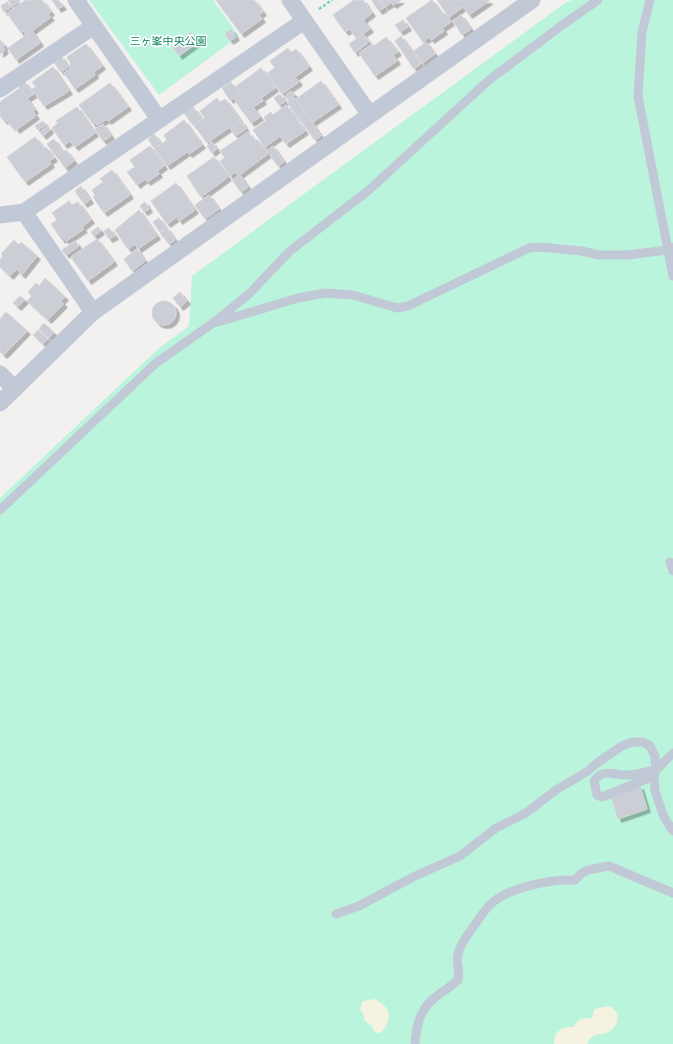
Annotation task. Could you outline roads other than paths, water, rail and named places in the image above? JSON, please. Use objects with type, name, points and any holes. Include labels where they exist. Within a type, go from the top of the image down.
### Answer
[{"type":"street","points":[[76,0],[159,119]]},
{"type":"street","points":[[290,0],[370,115]]},
{"type":"street","points":[[0,403],[93,312],[532,0]]},
{"type":"street","points":[[0,215],[24,212],[304,20]]},
{"type":"street","points":[[0,89],[94,26]]},
{"type":"street","points":[[24,212],[93,312]]},
{"type":"street","points":[[0,374],[14,389]]},
{"type":"lane","points":[[0,510],[156,363],[213,323],[249,294],[290,251],[369,190],[489,80],[564,22],[598,0]]},
{"type":"lane","points":[[650,0],[642,32],[638,96],[670,248],[673,276]]},
{"type":"lane","points":[[213,323],[298,298],[325,293],[353,295],[397,308],[408,306],[529,248],[540,247],[582,251],[599,255],[627,255],[670,248]]},
{"type":"lane","points":[[670,562],[673,571]]},
{"type":"lane","points":[[336,914],[359,906],[413,877],[460,856],[496,828],[526,813],[556,790],[588,771],[622,746],[633,742],[643,742],[650,746],[656,756],[655,791],[664,817],[673,831]]},
{"type":"lane","points":[[655,773],[628,775],[607,773],[598,775],[594,781],[596,795],[602,797],[655,773],[673,753]]},
{"type":"lane","points":[[415,1044],[416,1029],[420,1017],[431,1001],[458,980],[460,975],[457,955],[460,947],[485,910],[493,902],[510,892],[543,882],[562,879],[575,880],[582,873],[588,870],[609,866],[673,893]]},
{"type":"park label","name":"三ヶ峯中央公園","points":[[168,40]]}]
